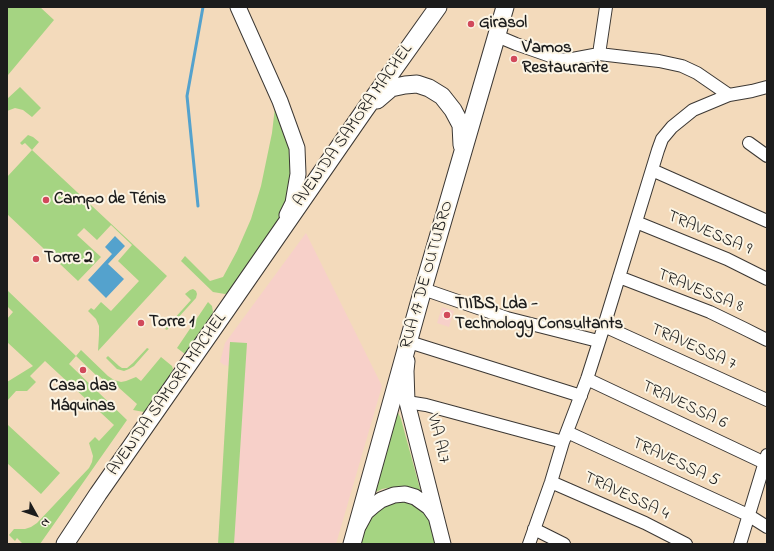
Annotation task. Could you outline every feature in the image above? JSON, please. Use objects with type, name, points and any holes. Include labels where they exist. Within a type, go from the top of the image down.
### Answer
[{"type":"main road","name":"AVENIDA SAMORA MACHEL","points":[[65,544],[98,494],[364,111],[438,7]]},
{"type":"main road","name":"RUA 17 DE OUTUBRO","points":[[353,540],[423,289],[505,7]]},
{"type":"main road","points":[[364,111],[391,88],[417,84],[429,88],[442,96],[453,110],[461,125],[462,157]]},
{"type":"street","name":"AVENIDA SAMORA MACHEL","points":[[238,7],[280,101],[297,148],[298,174],[293,203],[271,246]]},
{"type":"street","points":[[599,54],[606,7]]},
{"type":"street","points":[[497,36],[559,59],[567,60],[599,54],[658,60],[682,66],[697,73],[729,95]]},
{"type":"street","points":[[529,544],[565,437],[587,379],[662,139],[672,127],[693,110],[729,95],[767,87]]},
{"type":"street","points":[[749,143],[767,156]]},
{"type":"street","points":[[652,170],[767,221]]},
{"type":"street","name":"TRAVESSA 9","points":[[636,222],[727,259],[767,279]]},
{"type":"street","name":"TRAVESSA 8","points":[[619,277],[710,312],[767,340]]},
{"type":"street","points":[[423,289],[507,318],[598,341]]},
{"type":"street","name":"TRAVESSA 7","points":[[604,326],[767,400]]},
{"type":"street","points":[[409,342],[581,396]]},
{"type":"street","name":"VIA AL7","points":[[409,342],[406,371],[408,402],[443,544]]},
{"type":"street","name":"TRAVESSA 6","points":[[587,379],[766,460]]},
{"type":"street","name":"TRAVESSA 5","points":[[408,402],[565,437],[748,515],[767,527]]},
{"type":"street","points":[[740,544],[766,460]]},
{"type":"street","name":"TRAVESSA 4","points":[[551,482],[645,523],[686,544]]},
{"type":"street","points":[[353,540],[366,512],[381,500],[394,495],[405,494],[415,497],[429,507],[437,518]]},
{"type":"street","points":[[534,529],[564,544]]},
{"type":"shaded area","points":[[306,233],[382,386],[336,544],[218,544],[229,366],[220,362],[225,343]]},
{"type":"shaded area","name":"TIIBS, Lda - Technology Consultants","points":[[442,307],[454,311],[449,327],[437,323]]},
{"type":"green space","points":[[7,7],[40,7],[54,20],[8,75],[7,74]]},
{"type":"green space","points":[[20,87],[41,108],[32,117],[23,110],[15,108],[7,111],[7,99]]},
{"type":"green space","points":[[275,107],[287,134],[291,159],[289,190],[280,220],[230,293],[225,294],[213,292],[181,261],[185,256],[210,281],[223,277],[237,251],[251,219],[261,186],[272,133]]},
{"type":"green space","points":[[28,135],[39,142],[32,150],[25,143],[22,145],[20,143]]},
{"type":"green space","points":[[32,150],[167,276],[98,351],[99,326],[96,319],[88,311],[91,308],[94,310],[101,302],[111,311],[139,281],[118,261],[132,245],[111,225],[97,240],[84,228],[77,235],[101,257],[78,281],[7,214],[7,177]]},
{"type":"green space","points":[[193,289],[197,294],[196,298],[167,330],[165,329],[191,300],[185,294]]},
{"type":"green space","points":[[7,290],[76,356],[69,364],[127,420],[40,544],[23,544],[17,538],[15,541],[9,535],[14,529],[25,529],[37,523],[89,468],[93,456],[89,443],[95,437],[99,441],[114,425],[45,361],[30,376],[36,382],[27,391],[16,391],[7,401],[7,382],[33,366],[7,342],[7,319],[13,312],[7,306]]},
{"type":"green space","points":[[208,302],[212,306],[212,315],[185,354],[177,348]]},
{"type":"green space","points":[[230,342],[247,343],[234,544],[218,544]]},
{"type":"green space","points":[[147,348],[149,349],[134,366],[124,371],[117,369],[106,358],[108,356],[122,368],[127,368]]},
{"type":"green space","points":[[81,350],[108,376],[121,382],[136,377],[141,381],[161,357],[172,366],[173,369],[144,412],[133,410],[137,404],[118,387],[115,390],[99,376],[98,377],[76,356]]},
{"type":"green space","points":[[396,408],[401,419],[422,496],[406,489],[394,487],[382,489],[370,495]]},
{"type":"green space","points":[[8,425],[60,473],[41,494],[7,463]]},
{"type":"green space","points":[[411,500],[429,513],[439,544],[360,544],[365,527],[371,515],[389,501]]},
{"type":"water","points":[[115,236],[125,246],[108,264],[124,279],[106,298],[88,280],[112,254],[105,247]]},
{"type":"waterway","points":[[198,206],[187,96],[203,7]]},
{"type":"place","name":"Girasol","points":[[471,24]]},
{"type":"place","name":"V'amos Restaurante","points":[[514,59]]},
{"type":"place","name":"Campo de Ténis","points":[[46,200]]},
{"type":"place","name":"Torre 2","points":[[36,259]]},
{"type":"place","name":"TIIBS, Lda - Technology Consultants","points":[[447,315]]},
{"type":"place","name":"Torre 1","points":[[141,323]]},
{"type":"place","name":"Casa das Máquinas","points":[[83,370]]}]
